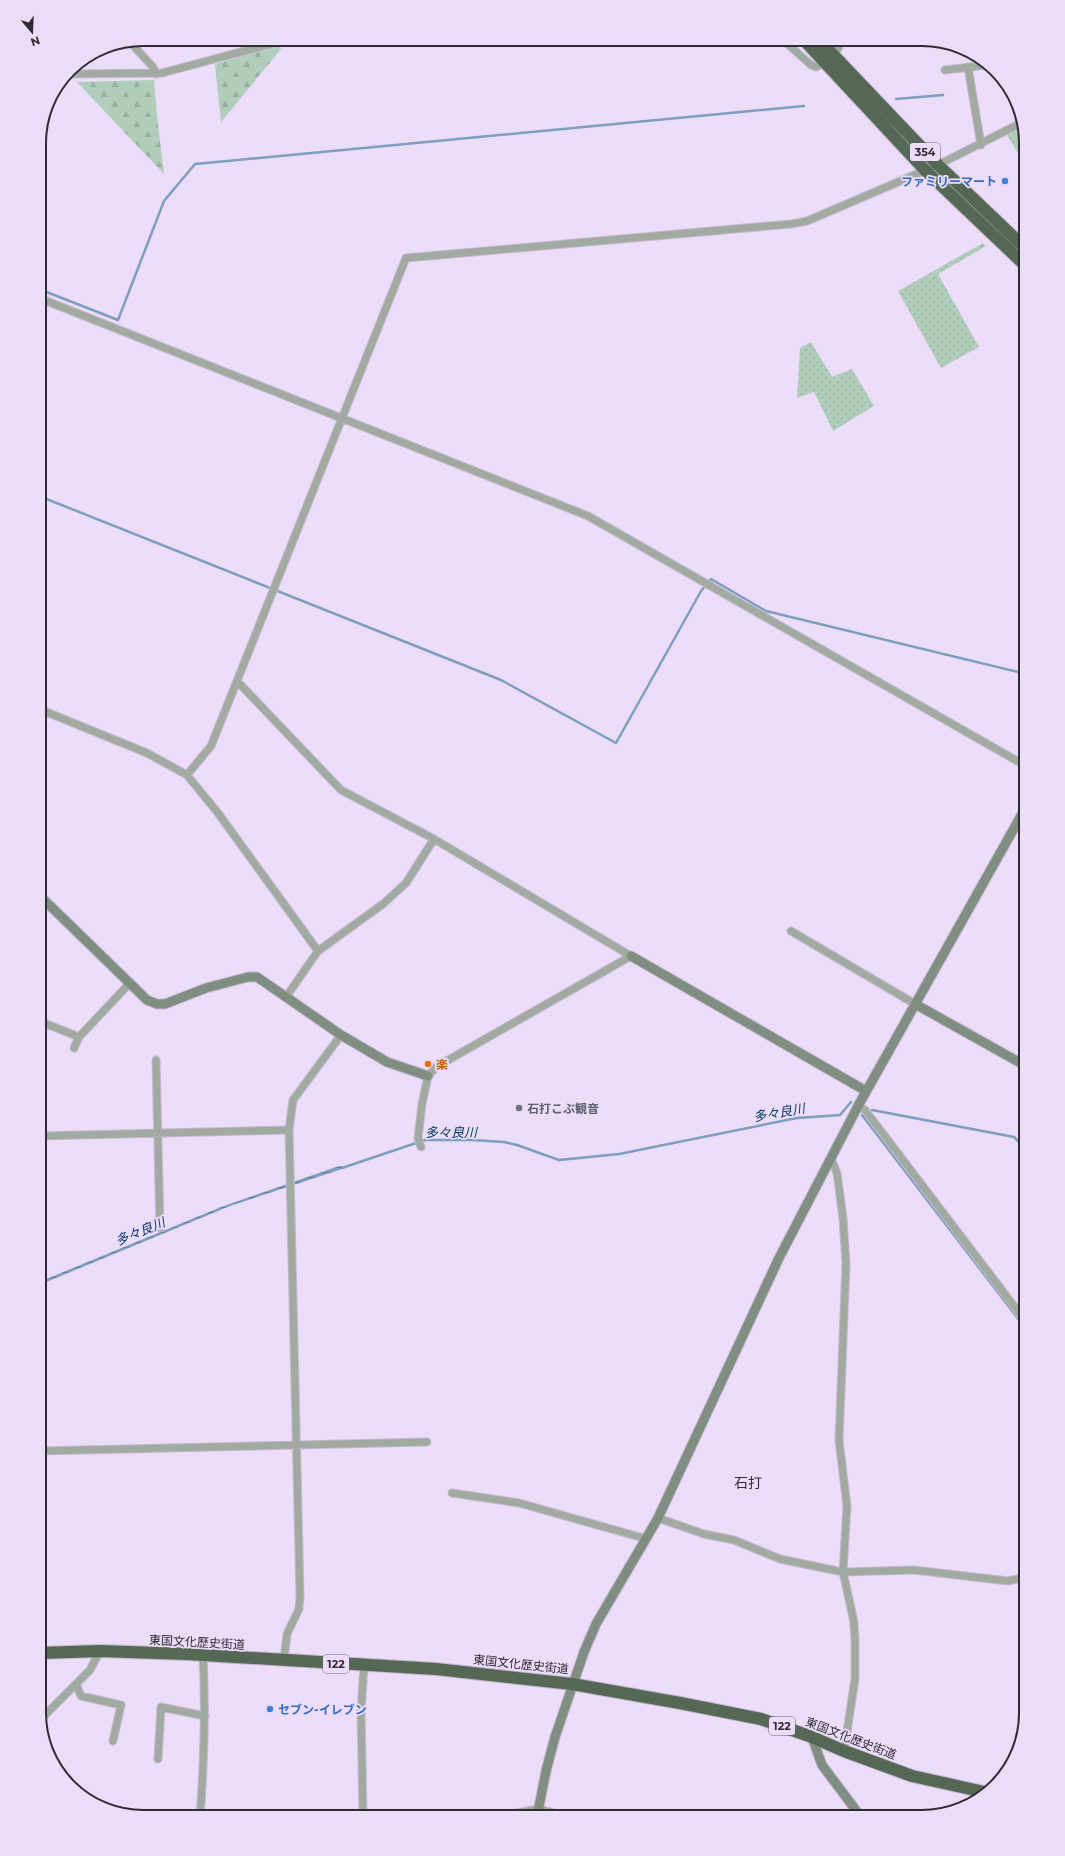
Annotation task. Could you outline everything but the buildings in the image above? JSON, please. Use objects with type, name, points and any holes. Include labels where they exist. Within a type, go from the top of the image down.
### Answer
[{"type":"highway","name":"354","points":[[813,46],[829,58],[1019,242]]},
{"type":"highway","name":"354","points":[[822,46],[829,58],[925,170],[1019,259]]},
{"type":"highway","name":"東国文化歴史街道","points":[[46,1652],[100,1651],[436,1669],[572,1684],[761,1719],[912,1776],[980,1791]]},
{"type":"street","points":[[75,74],[156,74],[262,46]]},
{"type":"street","points":[[790,46],[811,65],[816,67],[829,58],[839,46]]},
{"type":"street","points":[[135,47],[154,67],[156,74]]},
{"type":"street","points":[[946,70],[981,66]]},
{"type":"street","points":[[968,67],[981,144]]},
{"type":"street","points":[[187,775],[211,746],[406,258],[790,224],[806,221],[938,165],[1017,125]]},
{"type":"street","points":[[46,301],[588,516],[1019,762]]},
{"type":"street","points":[[237,681],[341,790],[434,839],[631,956],[866,1091]]},
{"type":"street","points":[[46,712],[147,753],[187,775],[218,812],[318,950]]},
{"type":"street","points":[[539,1810],[554,1737],[572,1684],[596,1624],[658,1518],[778,1258],[866,1091],[1019,819]]},
{"type":"street","points":[[286,997],[318,950],[383,904],[406,883],[434,839]]},
{"type":"street","points":[[46,902],[147,1000],[157,1004],[165,1004],[206,988],[248,977],[257,977],[341,1036],[387,1062],[428,1076]]},
{"type":"street","points":[[791,931],[914,1004],[1019,1062]]},
{"type":"street","points":[[421,1147],[418,1138],[422,1104],[428,1076],[436,1067],[504,1027],[554,1002],[631,956]]},
{"type":"street","points":[[74,1048],[78,1037],[129,984]]},
{"type":"street","points":[[46,1024],[78,1037]]},
{"type":"street","points":[[284,1660],[287,1634],[299,1609],[300,1596],[289,1130],[293,1100],[341,1036]]},
{"type":"street","points":[[156,1060],[159,1134],[160,1228]]},
{"type":"street","points":[[858,1106],[865,1110],[1019,1313]]},
{"type":"street","points":[[46,1136],[289,1130]]},
{"type":"street","points":[[831,1159],[837,1173],[843,1218],[846,1264],[839,1440],[847,1506],[843,1572],[854,1622],[855,1642],[855,1679],[844,1751]]},
{"type":"street","points":[[46,1451],[427,1442]]},
{"type":"street","points":[[452,1493],[519,1503],[647,1539]]},
{"type":"street","points":[[658,1518],[704,1534],[734,1540],[780,1559],[843,1572],[914,1570],[1008,1581],[1019,1579]]},
{"type":"street","points":[[46,1713],[90,1670],[100,1651]]},
{"type":"street","points":[[201,1810],[205,1716],[203,1656]]},
{"type":"street","points":[[364,1666],[361,1710],[364,1810]]},
{"type":"street","points":[[76,1684],[81,1696],[121,1705],[113,1741]]},
{"type":"street","points":[[158,1759],[161,1707],[205,1716]]},
{"type":"street","points":[[812,1737],[822,1765],[855,1810]]},
{"type":"green space","points":[[280,46],[281,49],[221,122],[215,64]]},
{"type":"green space","points":[[154,80],[157,116],[164,174],[77,82]]},
{"type":"green space","points":[[1018,129],[1019,152],[1018,153],[1007,135]]},
{"type":"green space","points":[[983,243],[986,246],[938,274],[979,347],[941,368],[898,291]]},
{"type":"green space","points":[[811,342],[832,377],[852,369],[874,406],[833,431],[814,392],[797,398],[800,348]]},
{"type":"water","points":[[339,1166],[344,1166],[345,1168],[230,1206],[46,1282],[46,1279],[221,1207]]},
{"type":"waterway","points":[[896,99],[943,95]]},
{"type":"waterway","points":[[46,292],[118,320],[164,201],[195,164],[804,106]]},
{"type":"waterway","points":[[46,499],[501,680],[616,743],[701,591],[711,579],[766,611],[1019,672]]},
{"type":"waterway","name":"多々良川","points":[[342,1168],[425,1140],[504,1142],[559,1160],[619,1154],[797,1118],[840,1115],[851,1102]]},
{"type":"waterway","points":[[872,1110],[1014,1137],[1019,1142]]},
{"type":"waterway","name":"多々良川","points":[[862,1115],[1019,1320]]},
{"type":"place","name":"ファミリーマート","points":[[1005,181]]},
{"type":"place","name":"楽","points":[[428,1064]]},
{"type":"place","name":"石打こぶ観音","points":[[519,1108]]},
{"type":"place","name":"セブン-イレブン","points":[[270,1709]]},
{"type":"district","name":"石打","points":[[748,1483]]}]
